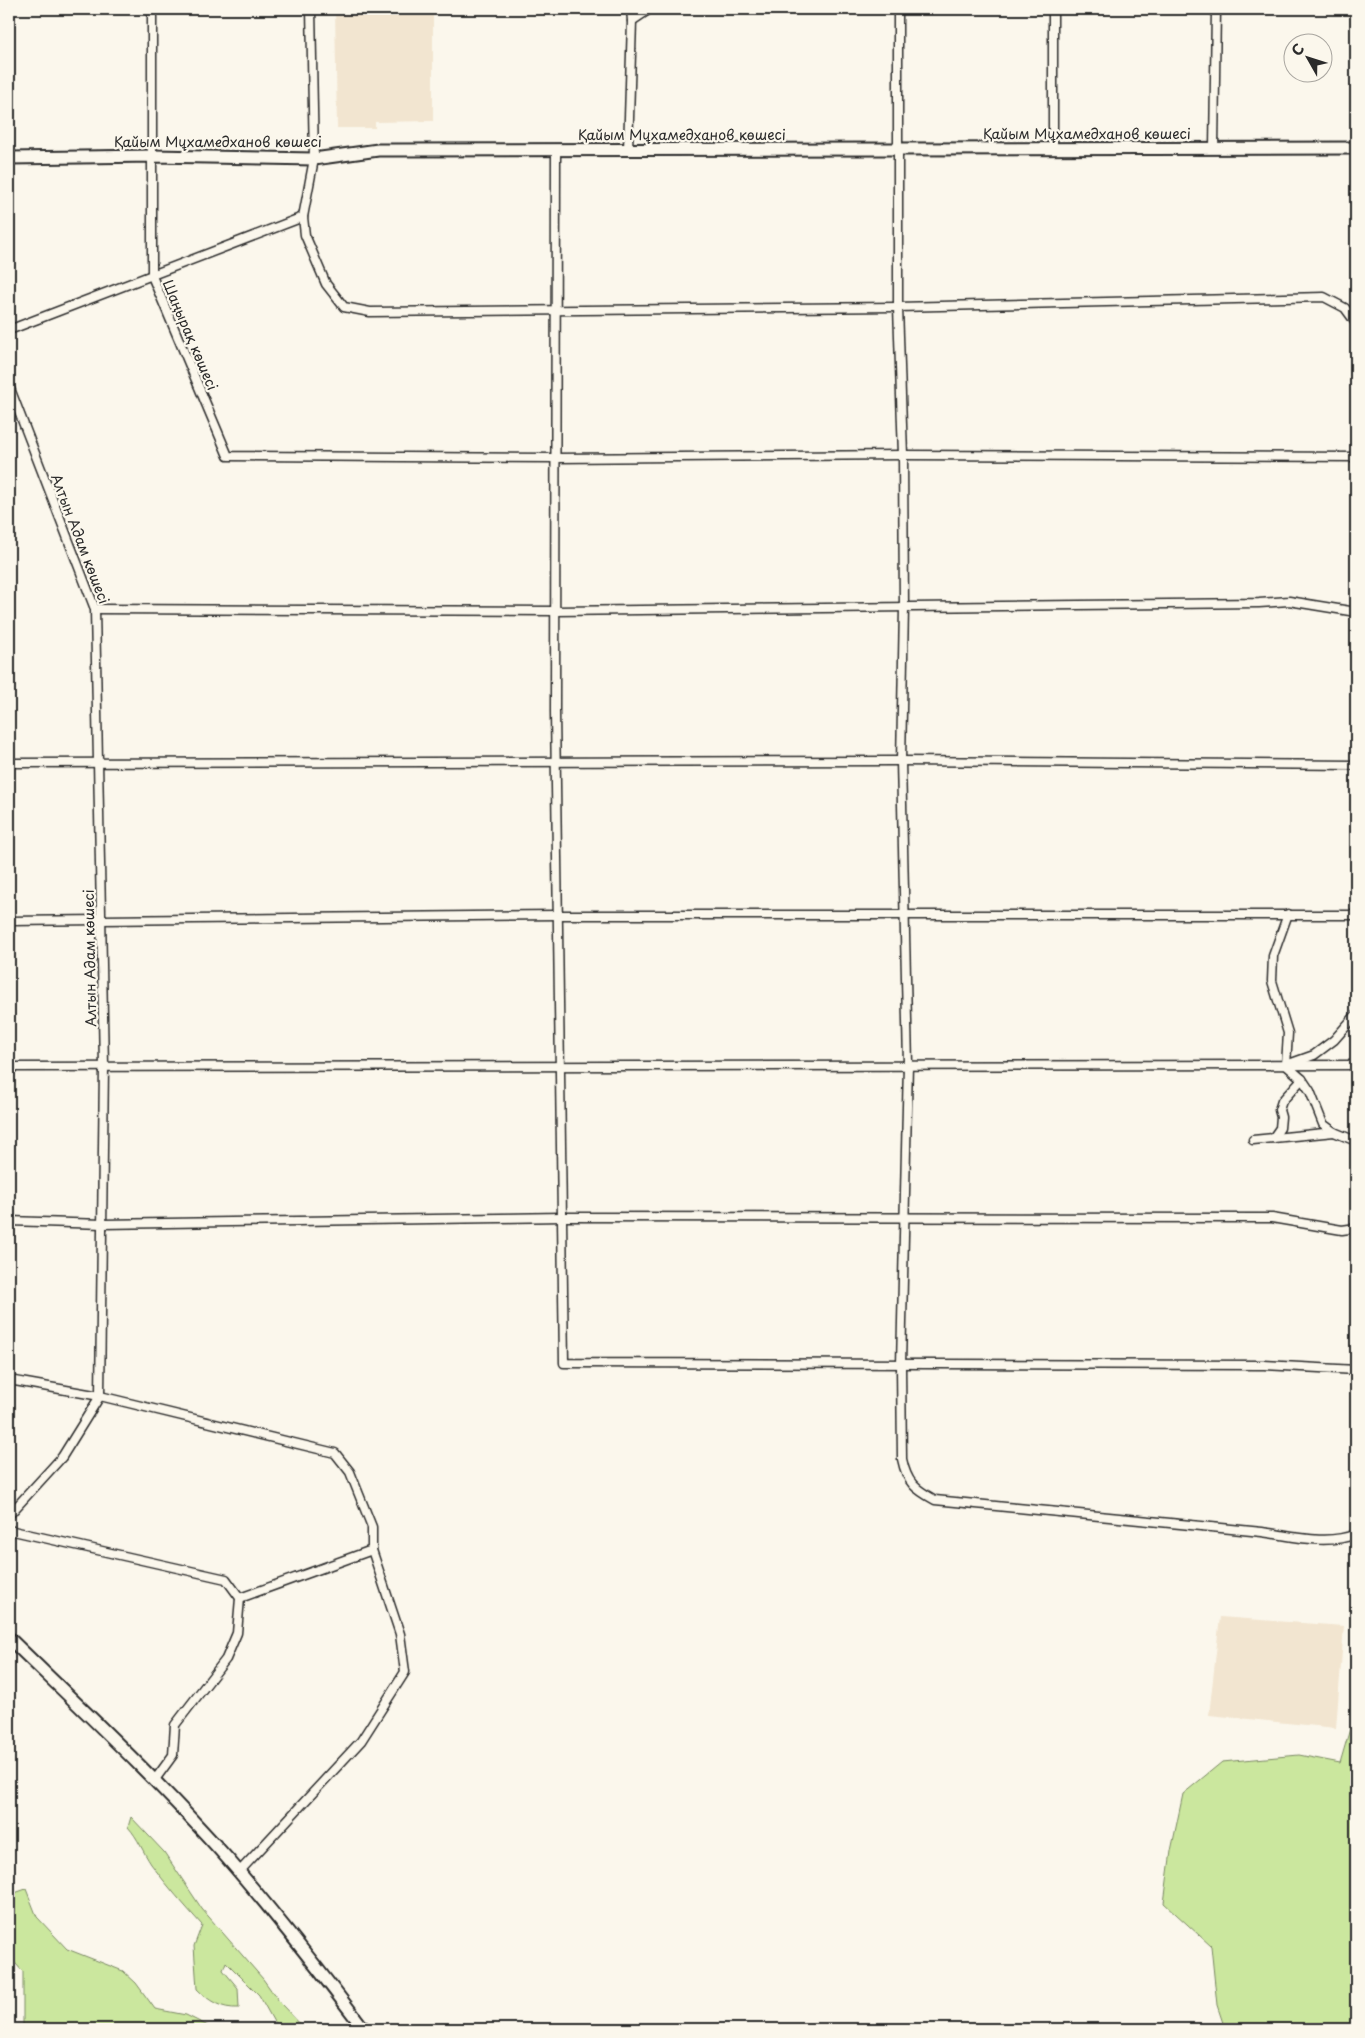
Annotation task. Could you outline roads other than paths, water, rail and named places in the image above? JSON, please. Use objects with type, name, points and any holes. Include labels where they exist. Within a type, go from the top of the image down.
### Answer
[{"type":"street","name":"Шаңырақ көшесі","points":[[152,9],[152,276],[228,456],[556,458]]},
{"type":"street","points":[[311,9],[314,159],[303,217],[305,235],[326,284],[344,307],[370,312],[556,311],[898,307],[1324,298],[1345,308],[1356,323]]},
{"type":"street","points":[[628,150],[631,9]]},
{"type":"street","points":[[632,21],[650,9]]},
{"type":"street","points":[[898,9],[898,307],[903,455],[904,608],[901,761],[908,1064],[901,1365],[902,1459],[905,1473],[916,1489],[935,1500],[1262,1532],[1316,1540],[1356,1534]]},
{"type":"street","points":[[1053,9],[1053,149]]},
{"type":"street","points":[[1214,148],[1216,9]]},
{"type":"street","name":"Қайым Мұхамедханов көшесі","points":[[9,158],[152,156],[314,159],[378,150],[1356,148]]},
{"type":"street","points":[[556,150],[555,611],[564,1363],[1264,1365],[1356,1370]]},
{"type":"street","points":[[9,330],[303,217]]},
{"type":"street","name":"Алтын Адам көшесі","points":[[9,386],[95,609],[104,1066],[100,1396]]},
{"type":"street","points":[[556,458],[903,455],[1356,457]]},
{"type":"street","points":[[95,609],[555,611],[904,608],[1289,601],[1356,612]]},
{"type":"street","points":[[9,763],[901,761],[1356,765]]},
{"type":"street","points":[[1286,1065],[1288,1032],[1272,981],[1272,964],[1288,914]]},
{"type":"street","points":[[9,921],[558,915],[1356,914]]},
{"type":"street","points":[[1286,1065],[1314,1055],[1334,1040],[1356,1015]]},
{"type":"street","points":[[9,1067],[908,1064],[1356,1065]]},
{"type":"street","points":[[1286,1065],[1302,1079],[1310,1091],[1323,1124],[1334,1132],[1356,1141]]},
{"type":"street","points":[[1273,1138],[1280,1128],[1282,1100],[1302,1079]]},
{"type":"street","points":[[1253,1140],[1334,1132]]},
{"type":"street","points":[[9,1221],[103,1224],[562,1217],[905,1216],[1272,1218],[1342,1230],[1356,1228]]},
{"type":"street","points":[[9,1380],[100,1396],[336,1453],[350,1472],[372,1527],[372,1550],[400,1634],[405,1672],[361,1741],[239,1872]]},
{"type":"street","points":[[9,1515],[62,1457],[100,1396]]},
{"type":"street","points":[[9,1530],[226,1579],[240,1598],[237,1633],[226,1659],[175,1725],[173,1755],[154,1781]]},
{"type":"street","points":[[240,1598],[372,1550]]},
{"type":"street","points":[[9,1638],[154,1781],[239,1872],[301,1946],[364,2029]]}]
